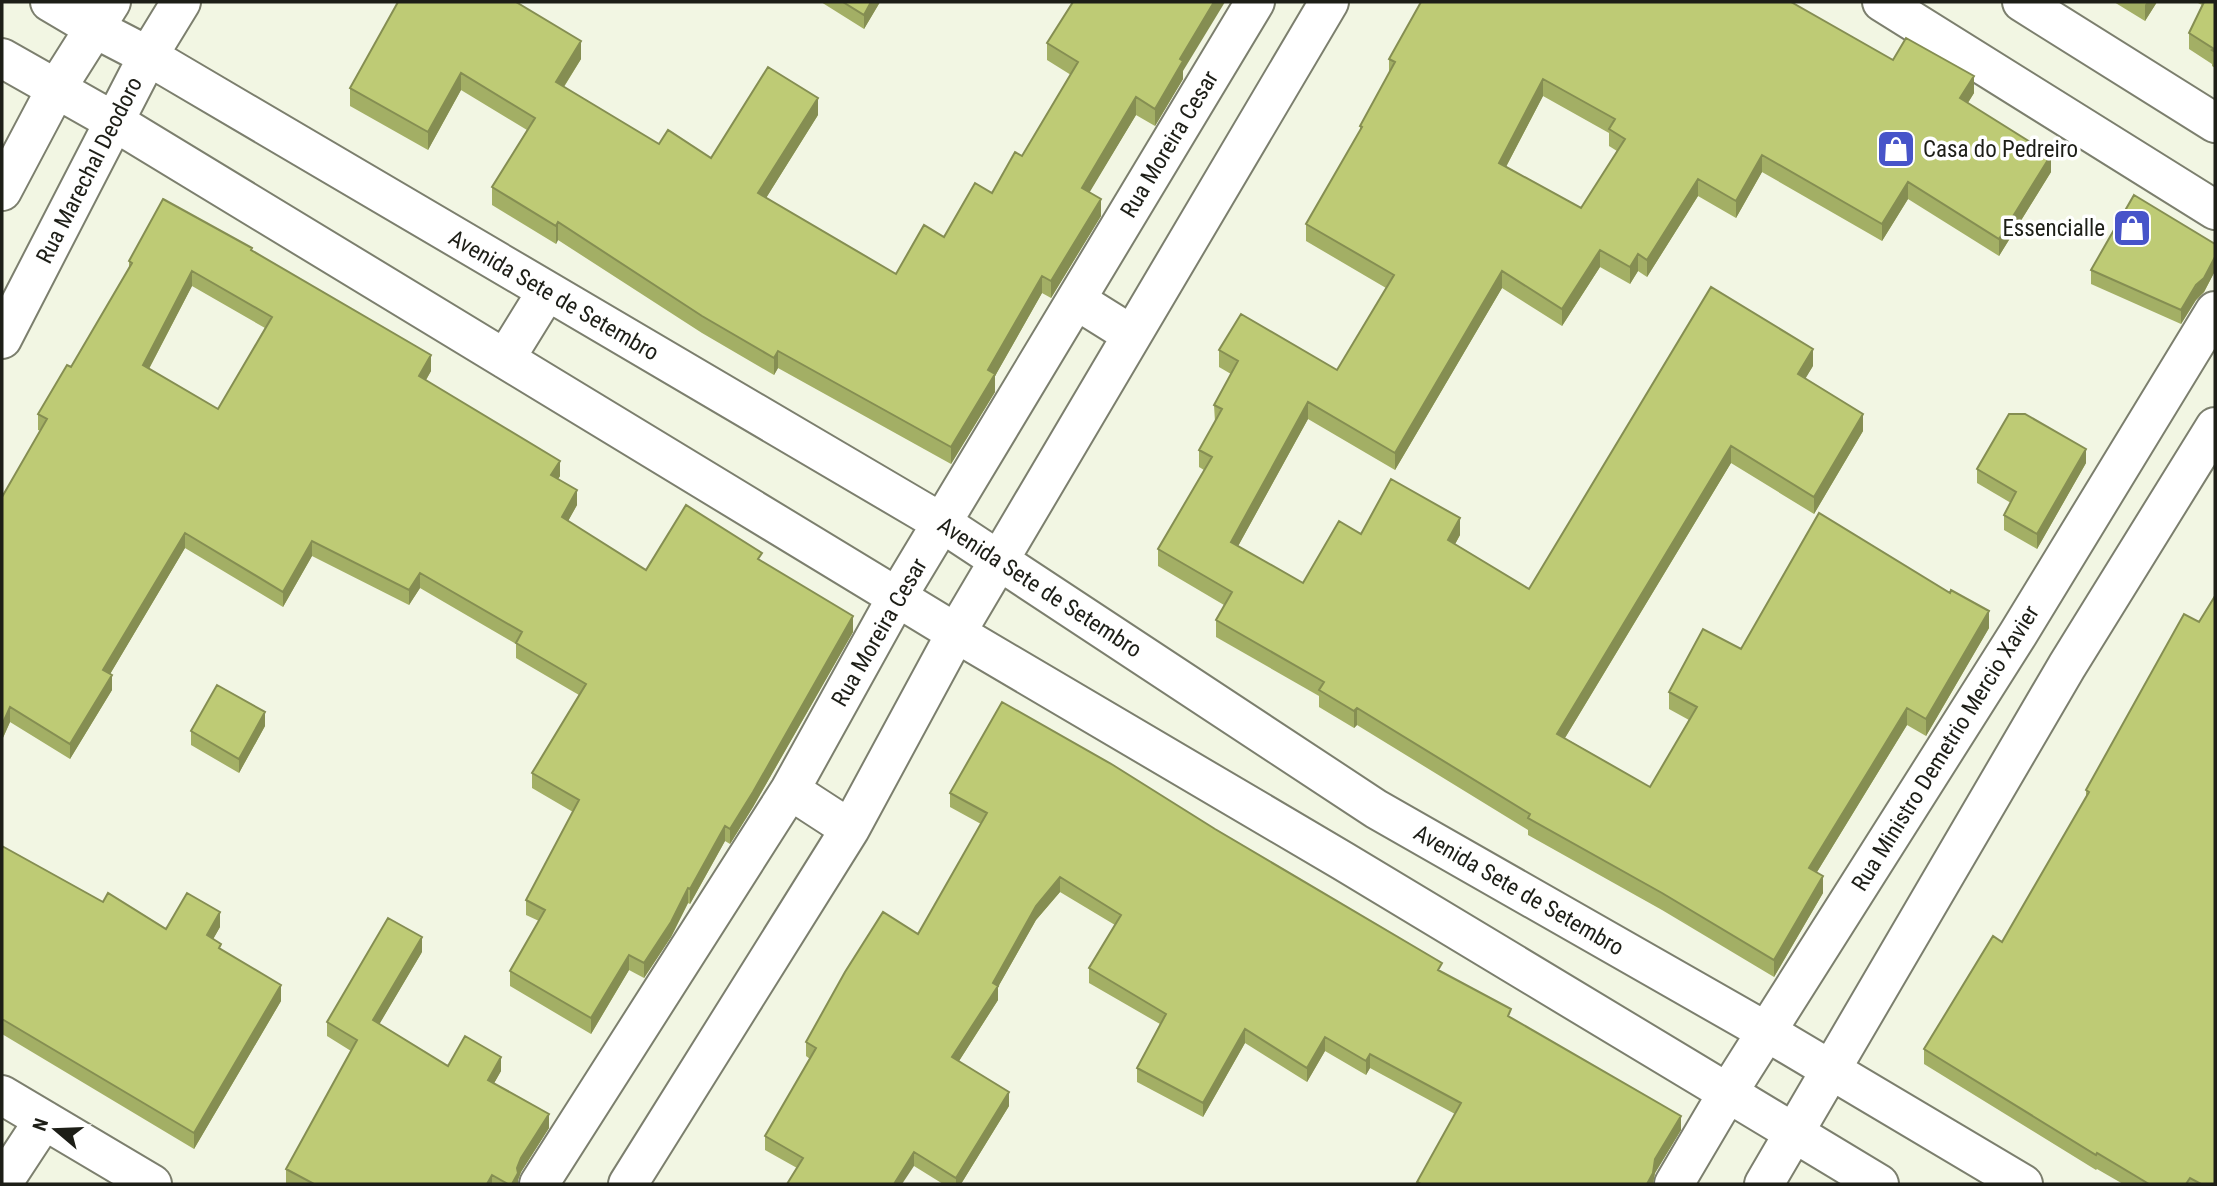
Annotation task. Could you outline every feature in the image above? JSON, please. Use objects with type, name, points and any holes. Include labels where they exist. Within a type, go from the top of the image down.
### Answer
[{"type":"street","name":"Avenida Sete de Setembro","points":[[50,2],[102,15],[148,55],[942,523],[1376,809],[1767,1032],[2023,1184]]},
{"type":"street","name":"Rua Marechal Deodoro","points":[[2,340],[148,55],[181,2]]},
{"type":"street","name":"Rua Moreira Cesar","points":[[539,1184],[790,790],[897,597],[1255,2]]},
{"type":"street","points":[[628,1184],[850,830],[956,633],[1329,2]]},
{"type":"street","points":[[1882,2],[2215,210]]},
{"type":"street","points":[[2022,2],[2215,122]]},
{"type":"street","points":[[2,191],[56,89],[102,15]]},
{"type":"street","points":[[2,58],[115,122],[956,633],[1343,861],[1879,1184]]},
{"type":"street","points":[[505,359],[547,291]]},
{"type":"street","points":[[1076,300],[1132,335]]},
{"type":"street","name":"Rua Ministro Demetrio Mercio Xavier","points":[[1674,1184],[1727,1094],[2018,634],[2215,311]]},
{"type":"street","points":[[1764,1184],[2067,666],[2215,427]]},
{"type":"street","points":[[2018,634],[2067,666]]},
{"type":"street","points":[[790,790],[850,830]]},
{"type":"street","points":[[1343,861],[1376,809]]},
{"type":"street","points":[[2,1095],[152,1184]]},
{"type":"street","points":[[2,1184],[44,1120]]},
{"type":"building","points":[[398,2],[516,2],[581,41],[556,82],[659,144],[668,130],[711,158],[768,67],[818,98],[758,193],[896,274],[924,225],[944,237],[975,183],[992,193],[1015,152],[1022,156],[1078,62],[1047,43],[1073,2],[1214,2],[1180,59],[1183,61],[1155,109],[1136,97],[1082,188],[1101,199],[1051,281],[1042,276],[988,370],[995,374],[951,447],[778,351],[774,358],[702,316],[558,222],[556,226],[492,187],[535,118],[461,73],[428,132],[350,88]]},
{"type":"building","points":[[843,2],[871,2],[864,15]]},
{"type":"building","points":[[1421,2],[1791,2],[1893,60],[1906,38],[1974,76],[1960,98],[2051,155],[1999,239],[1908,182],[1882,224],[1762,155],[1736,201],[1698,179],[1647,260],[1638,254],[1630,267],[1600,250],[1562,309],[1502,271],[1395,453],[1308,402],[1231,542],[1303,583],[1339,521],[1361,534],[1391,479],[1460,518],[1448,540],[1529,589],[1711,287],[1813,349],[1798,374],[1863,414],[1814,497],[1731,446],[1557,734],[1650,787],[1697,707],[1669,692],[1703,629],[1741,649],[1819,513],[1950,593],[1951,590],[1989,611],[1926,719],[1907,708],[1809,868],[1823,876],[1774,960],[1528,818],[1530,814],[1357,708],[1354,711],[1319,690],[1324,682],[1216,620],[1232,592],[1158,549],[1212,457],[1199,450],[1222,409],[1214,405],[1238,361],[1219,350],[1241,314],[1337,370],[1394,275],[1306,224],[1362,127],[1360,126],[1395,62],[1389,59]],"holes":[[[1543,79],[1615,119],[1609,129],[1625,139],[1581,208],[1499,163]]]},
{"type":"building","points":[[2204,2],[2215,2],[2215,52],[2189,33]]},
{"type":"building","points":[[2134,195],[2215,244],[2215,257],[2181,310],[2091,270]]},
{"type":"building","points":[[163,199],[252,248],[251,250],[431,355],[419,376],[560,461],[551,475],[577,490],[562,517],[646,570],[686,505],[762,553],[758,559],[853,616],[753,792],[730,829],[725,826],[671,922],[644,963],[629,955],[591,1018],[510,971],[545,910],[526,900],[579,800],[532,773],[586,684],[516,643],[522,632],[420,573],[409,590],[312,541],[283,592],[185,533],[103,670],[112,675],[70,744],[10,707],[2,725],[2,497],[47,419],[38,414],[67,365],[71,367],[132,263],[129,261]],"holes":[[[192,271],[272,317],[218,409],[143,365]]]},
{"type":"building","points":[[2009,414],[2025,414],[2086,449],[2037,534],[2004,515],[2016,492],[1977,469]]},
{"type":"building","points":[[2215,596],[2215,1184],[2201,1184],[2190,1178],[2186,1184],[2149,1184],[2097,1153],[2096,1155],[1924,1049],[1993,936],[2002,942],[2089,792],[2086,790],[2184,614],[2199,622]]},
{"type":"building","points":[[217,685],[265,712],[239,759],[191,731]]},
{"type":"building","points":[[1002,702],[1113,765],[1215,829],[1442,963],[1438,970],[1511,1009],[1508,1016],[1681,1116],[1655,1159],[1653,1173],[1647,1184],[1421,1184],[1417,1182],[1461,1103],[1370,1054],[1366,1061],[1325,1037],[1307,1068],[1245,1029],[1203,1103],[1137,1068],[1166,1014],[1089,968],[1121,915],[1060,877],[1036,906],[993,983],[998,986],[952,1057],[1009,1092],[956,1178],[914,1152],[894,1184],[787,1184],[803,1158],[765,1136],[816,1048],[806,1042],[845,972],[883,912],[918,934],[987,813],[950,793]]},
{"type":"building","points":[[2,846],[103,902],[108,893],[166,929],[187,893],[220,912],[207,935],[221,944],[219,948],[281,985],[194,1133],[2,1019]]},
{"type":"building","points":[[388,918],[422,937],[373,1020],[448,1066],[465,1036],[501,1057],[488,1080],[549,1114],[521,1158],[512,1184],[492,1175],[487,1184],[314,1184],[286,1169],[357,1040],[327,1022]]},
{"type":"place","name":"Casa do Pedreiro","points":[[1896,149]]},
{"type":"place","name":"Essencialle","points":[[2132,228]]}]
